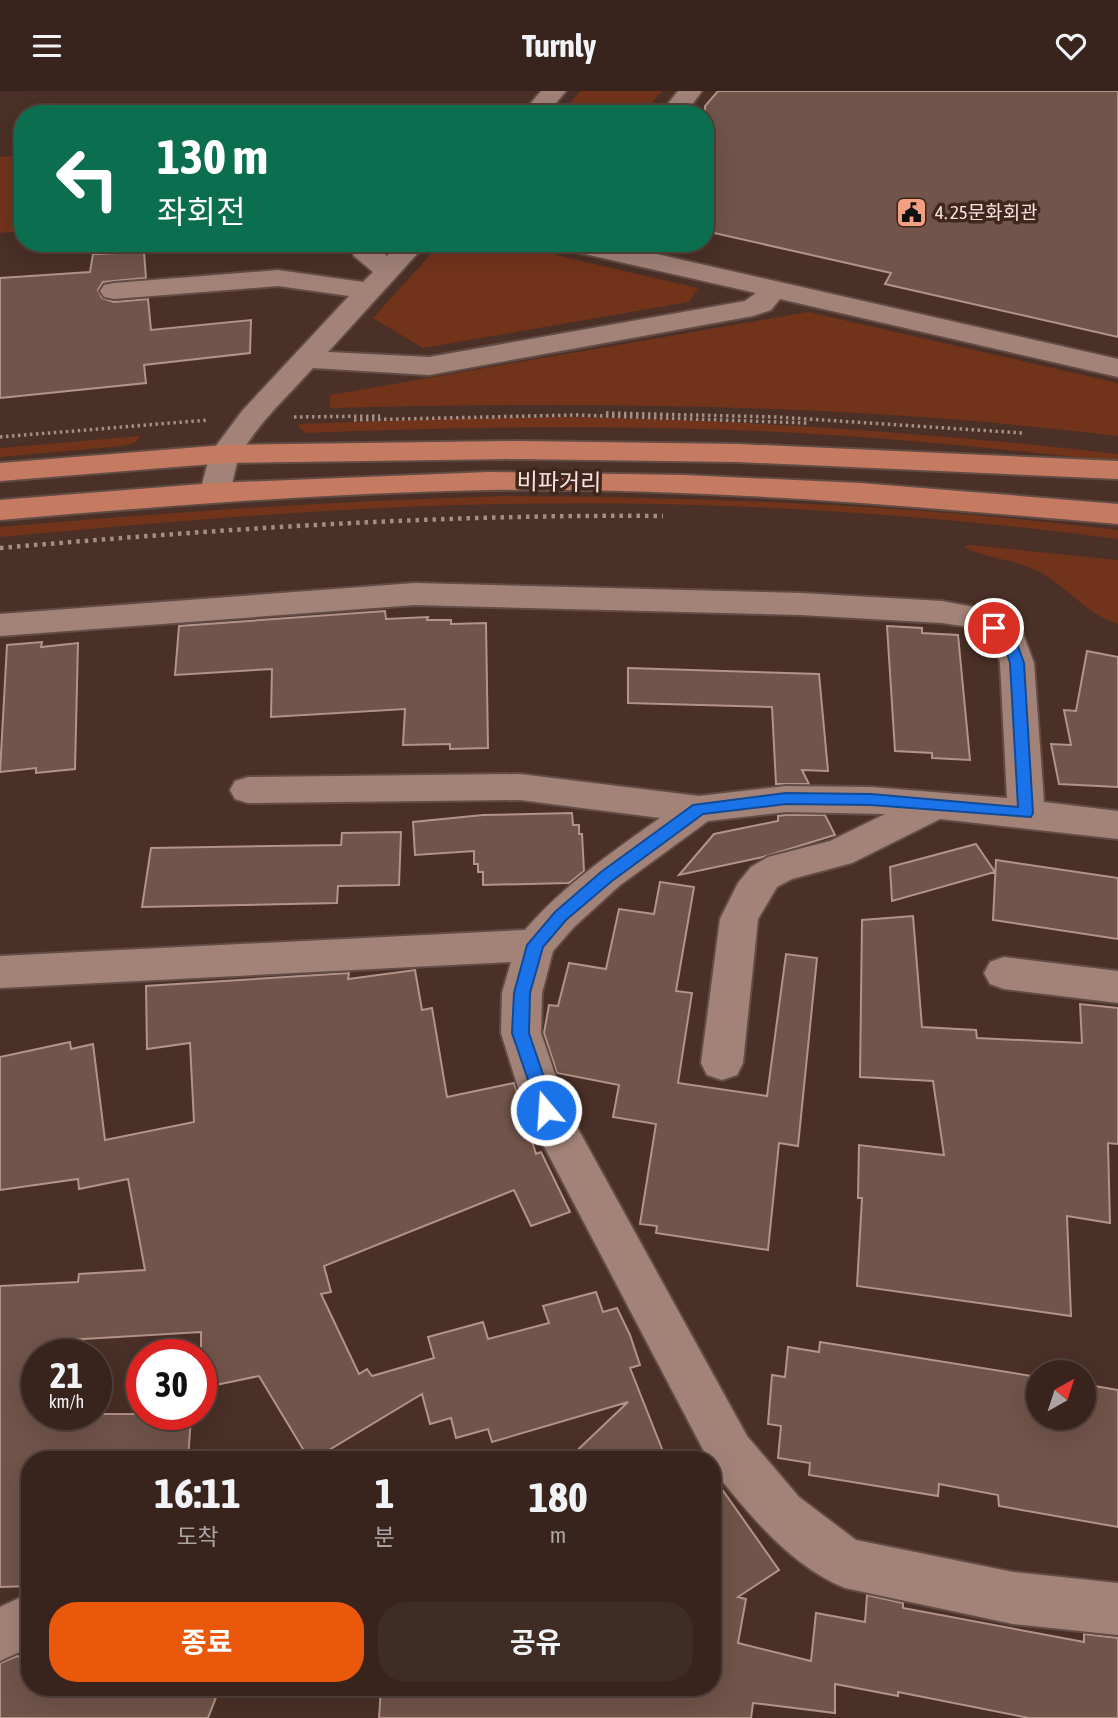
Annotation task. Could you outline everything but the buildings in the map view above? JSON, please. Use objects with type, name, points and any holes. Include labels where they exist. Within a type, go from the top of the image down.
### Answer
[{"type":"main road","name":"비파거리","points":[[0,472],[225,454],[519,450],[737,453],[1118,470]]},
{"type":"main road","name":"비파거리","points":[[0,510],[215,492],[489,481],[684,484],[860,492],[1118,514]]},
{"type":"street","points":[[542,105],[554,91]]},
{"type":"street","points":[[679,105],[690,91]]},
{"type":"street","points":[[365,252],[388,271]]},
{"type":"street","points":[[215,492],[225,454],[252,417],[303,359],[406,252]]},
{"type":"street","points":[[610,252],[1118,368]]},
{"type":"street","points":[[114,291],[278,278],[368,291]]},
{"type":"street","points":[[303,359],[429,366],[752,308],[761,304],[772,291]]},
{"type":"street","points":[[0,625],[415,594],[801,604],[942,612],[978,618],[1010,639],[1017,663],[1026,813]]},
{"type":"street","points":[[248,790],[520,787],[699,809],[786,799],[939,804],[1118,825]]},
{"type":"street","points":[[722,1063],[739,919],[752,893],[764,877],[781,867],[839,853],[939,804]]},
{"type":"street","points":[[699,809],[607,876],[561,916],[536,945],[522,993],[521,1033],[546,1110],[730,1453],[781,1514],[845,1563],[1013,1598],[1118,1609]]},
{"type":"street","points":[[0,972],[536,945]]},
{"type":"street","points":[[1004,973],[1118,987]]},
{"type":"street","points":[[0,1635],[21,1624]]},
{"type":"path","points":[[0,548],[374,519],[507,514],[672,516]]},
{"type":"shaded area","points":[[581,91],[662,91],[650,105],[568,105]]},
{"type":"shaded area","points":[[14,156],[14,232],[0,233],[0,157]]},
{"type":"shaded area","points":[[433,252],[543,252],[698,288],[689,302],[423,348],[373,318]]},
{"type":"shaded area","points":[[808,312],[1118,383],[1118,436],[922,417],[725,407],[527,405],[330,408],[330,395]]},
{"type":"shaded area","points":[[576,417],[780,425],[915,434],[1118,454],[1118,462],[949,444],[780,432],[544,427],[307,433],[300,429],[299,424]]},
{"type":"shaded area","points":[[141,436],[134,443],[123,446],[0,457],[0,448]]},
{"type":"shaded area","points":[[504,496],[735,501],[965,514],[1118,530],[1118,539],[887,515],[732,506],[577,503],[312,512],[0,537],[0,527],[315,504]]},
{"type":"shaded area","points":[[965,546],[1118,560],[1118,624],[1087,608],[1040,572],[975,552]]},
{"type":"place","name":"4. 25문화회관","points":[[912,212]]},
{"type":"route","points":[[546,1110],[521,1033],[522,993],[536,945],[561,916],[607,876],[699,809],[807,799],[939,804],[1026,813],[1017,663],[1010,639],[994,628]]}]
